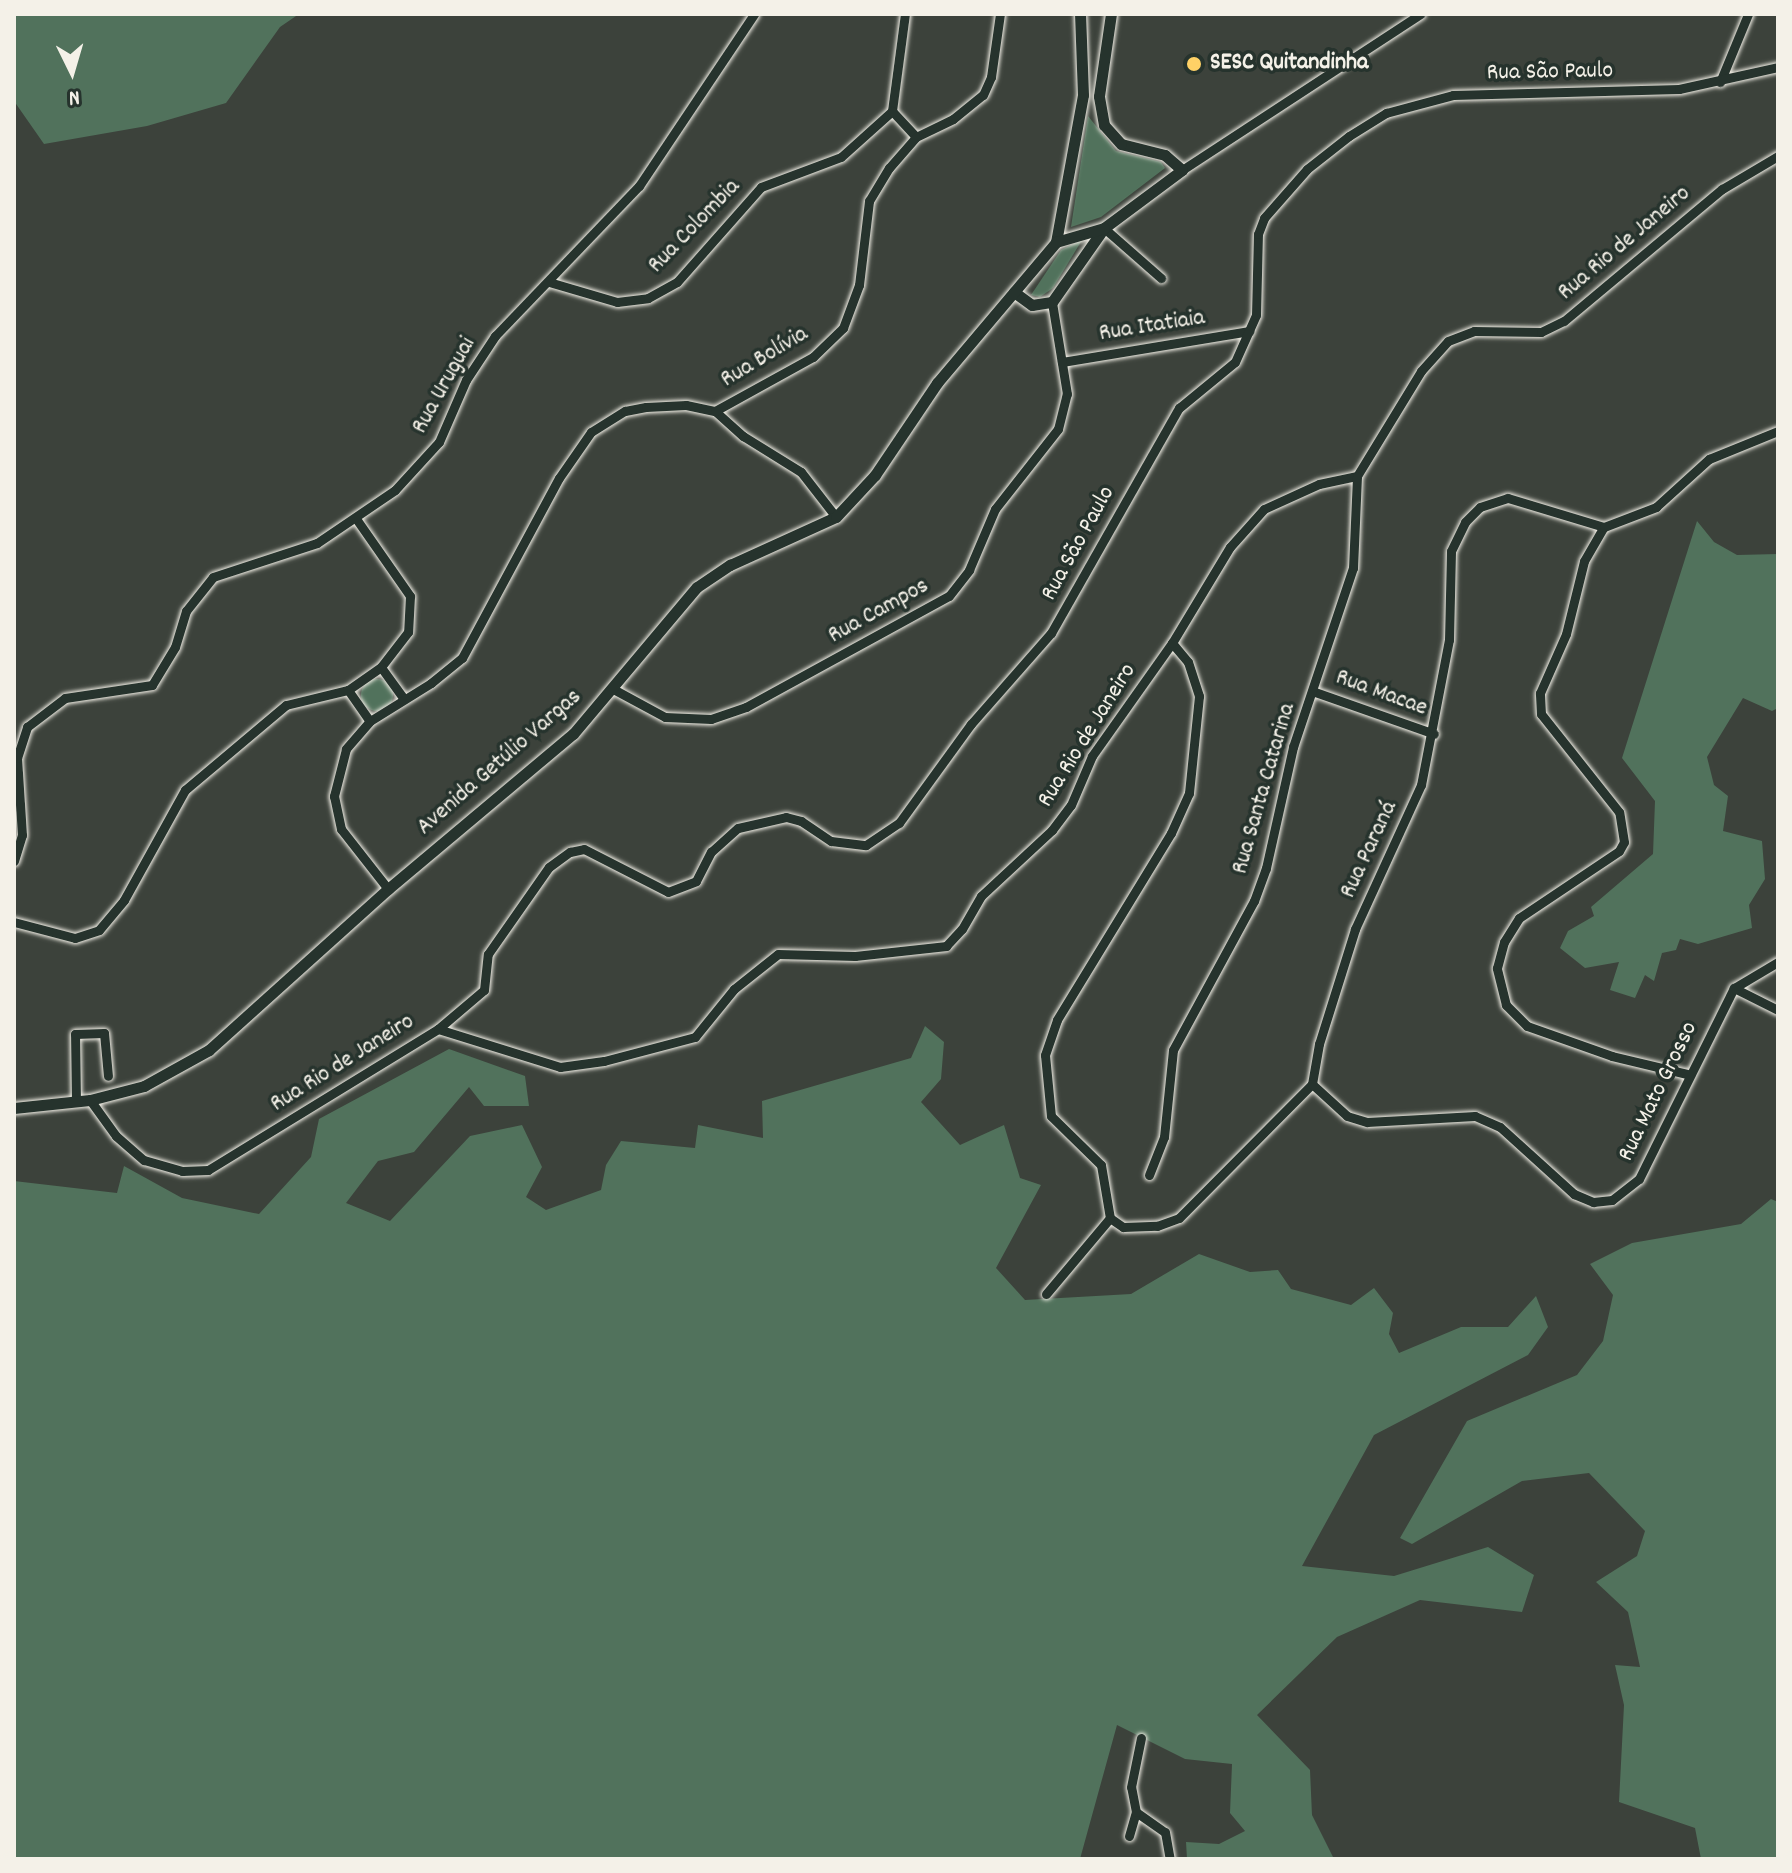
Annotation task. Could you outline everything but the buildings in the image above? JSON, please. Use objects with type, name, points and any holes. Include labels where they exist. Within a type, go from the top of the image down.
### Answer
[{"type":"street","name":"Rua Uruguai","points":[[14,861],[22,835],[17,758],[27,727],[39,714],[65,698],[152,685],[170,658],[186,611],[213,577],[317,543],[357,520],[395,490],[439,442],[482,354],[510,318],[549,282],[648,174],[754,14]]},
{"type":"street","points":[[905,14],[892,111],[916,137],[953,119],[983,95],[996,59],[1000,14]]},
{"type":"street","points":[[1080,14],[1083,95],[1056,242],[1104,228]]},
{"type":"street","points":[[1111,14],[1099,96],[1104,125],[1121,144],[1165,155],[1182,170]]},
{"type":"street","points":[[1014,292],[1032,305],[1052,302],[1104,228],[1325,71],[1420,14]]},
{"type":"street","points":[[1720,82],[1747,15]]},
{"type":"street","points":[[1083,48],[1105,48]]},
{"type":"street","name":"Rua São Paulo","points":[[438,1029],[484,990],[488,954],[549,867],[570,852],[584,849],[668,892],[696,881],[721,841],[757,823],[786,817],[801,821],[831,841],[848,845],[881,839],[913,806],[978,715],[1039,651],[1160,437],[1188,398],[1230,369],[1249,331],[1258,300],[1258,234],[1264,218],[1307,169],[1386,113],[1453,95],[1664,90],[1720,82],[1778,67]]},
{"type":"street","points":[[1083,95],[1099,96]]},
{"type":"street","name":"Rua Colombia","points":[[549,282],[617,302],[657,294],[677,282],[761,187],[841,157],[892,111]]},
{"type":"street","name":"Rua Bolívia","points":[[388,889],[341,829],[334,796],[346,749],[370,721],[448,671],[474,642],[531,527],[591,432],[625,411],[646,407],[686,405],[715,411],[813,357],[843,328],[859,285],[869,201],[916,137]]},
{"type":"street","name":"Rua Rio de Janeiro","points":[[90,1100],[116,1136],[144,1160],[182,1171],[208,1170],[438,1029],[560,1067],[604,1061],[695,1037],[734,989],[778,954],[826,957],[939,949],[962,929],[981,896],[1052,830],[1071,805],[1092,756],[1172,643],[1230,547],[1264,509],[1319,484],[1357,476],[1421,371],[1448,341],[1474,331],[1541,332],[1564,321],[1722,189],[1778,156]]},
{"type":"street","points":[[1104,228],[1161,278]]},
{"type":"street","name":"Avenida Getúlio Vargas","points":[[14,1108],[90,1100],[144,1086],[209,1050],[388,889],[573,734],[615,690],[707,579],[836,517],[875,475],[937,383],[1056,242]]},
{"type":"street","name":"Rua Campos","points":[[615,690],[665,717],[711,719],[746,707],[949,596],[969,570],[995,509],[1058,429],[1067,394],[1052,302]]},
{"type":"street","name":"Rua Itatiaia","points":[[1062,362],[1249,331]]},
{"type":"street","points":[[715,411],[743,436],[801,472],[836,517]]},
{"type":"street","points":[[1687,1074],[1612,1056],[1527,1026],[1506,1005],[1498,974],[1504,942],[1519,918],[1619,851],[1624,842],[1619,812],[1553,735],[1540,703],[1566,634],[1580,570],[1604,527],[1656,507],[1709,459],[1778,431]]},
{"type":"street","name":"Rua Santa Catarina","points":[[1149,1175],[1164,1137],[1173,1050],[1254,901],[1280,815],[1293,747],[1315,692],[1353,568],[1357,476]]},
{"type":"street","name":"Rua Paraná","points":[[1312,1084],[1319,1044],[1355,929],[1412,812],[1434,734],[1449,640],[1451,551],[1472,513],[1499,499],[1517,498],[1604,527]]},
{"type":"street","points":[[14,922],[75,938],[99,930],[124,900],[185,790],[286,705],[348,690],[381,667],[408,632],[410,596],[357,520]]},
{"type":"street","points":[[1172,643],[1188,662],[1199,696],[1189,793],[1171,833],[1057,1020],[1045,1055],[1051,1116],[1101,1165],[1110,1218],[1115,1224],[1138,1228],[1179,1218],[1312,1084]]},
{"type":"street","points":[[381,667],[404,699]]},
{"type":"street","points":[[348,690],[370,721]]},
{"type":"street","name":"Rua Macae","points":[[1315,692],[1434,734]]},
{"type":"street","points":[[1734,988],[1778,962]]},
{"type":"street","points":[[1734,988],[1758,995],[1778,1010]]},
{"type":"street","name":"Rua Mato Grosso","points":[[1312,1084],[1347,1116],[1367,1122],[1467,1116],[1487,1120],[1574,1194],[1601,1202],[1635,1185],[1687,1074],[1734,988]]},
{"type":"street","points":[[76,1102],[71,1047],[75,1034],[104,1033],[108,1076]]},
{"type":"street","points":[[1046,1294],[1110,1218]]},
{"type":"street","points":[[1129,1836],[1136,1812],[1131,1787],[1141,1738]]},
{"type":"street","points":[[1136,1812],[1165,1832],[1170,1859]]},
{"type":"green space","points":[[14,14],[299,14],[280,27],[226,103],[147,126],[44,144],[14,101]]},
{"type":"green space","points":[[1088,116],[1116,151],[1161,162],[1165,168],[1101,217],[1071,227]]},
{"type":"green space","points":[[1082,240],[1053,288],[1040,297],[1031,295],[1061,250]]},
{"type":"green space","points":[[1697,521],[1714,542],[1737,555],[1778,554],[1778,708],[1772,711],[1743,698],[1707,757],[1714,785],[1728,796],[1723,831],[1762,841],[1765,879],[1749,905],[1752,928],[1698,944],[1680,939],[1676,950],[1662,953],[1654,981],[1645,975],[1635,998],[1610,990],[1619,962],[1585,968],[1560,948],[1568,931],[1594,916],[1591,907],[1653,854],[1655,801],[1622,758]]},
{"type":"green space","points":[[377,679],[388,684],[393,695],[388,706],[377,711],[366,706],[361,695],[366,684]]},
{"type":"green space","points":[[925,1026],[944,1042],[941,1079],[921,1102],[960,1145],[1004,1125],[1020,1178],[1041,1185],[996,1268],[1025,1300],[1131,1294],[1199,1254],[1250,1272],[1278,1270],[1291,1289],[1351,1305],[1374,1288],[1393,1313],[1389,1334],[1399,1353],[1461,1327],[1508,1327],[1536,1296],[1548,1327],[1528,1355],[1374,1435],[1302,1566],[1394,1576],[1488,1547],[1534,1575],[1522,1612],[1420,1600],[1337,1637],[1257,1715],[1310,1770],[1312,1815],[1334,1859],[1187,1859],[1186,1842],[1219,1844],[1245,1831],[1230,1813],[1232,1764],[1185,1759],[1117,1725],[1080,1859],[14,1859],[14,1181],[117,1193],[124,1166],[182,1198],[259,1214],[311,1157],[319,1119],[449,1049],[525,1076],[529,1106],[484,1106],[469,1087],[414,1152],[378,1161],[346,1203],[390,1221],[470,1136],[522,1125],[542,1167],[526,1197],[546,1210],[601,1190],[606,1165],[621,1141],[695,1148],[698,1125],[763,1138],[762,1101],[911,1058]]},
{"type":"green space","points":[[1771,1199],[1778,1202],[1778,1859],[1701,1859],[1695,1828],[1619,1802],[1624,1705],[1615,1665],[1640,1667],[1628,1612],[1596,1582],[1637,1556],[1645,1531],[1589,1473],[1522,1481],[1412,1544],[1400,1538],[1467,1421],[1577,1375],[1603,1341],[1613,1295],[1590,1264],[1632,1243],[1741,1224]]},
{"type":"place","name":"SESC Quitandinha","points":[[1194,64]]}]
